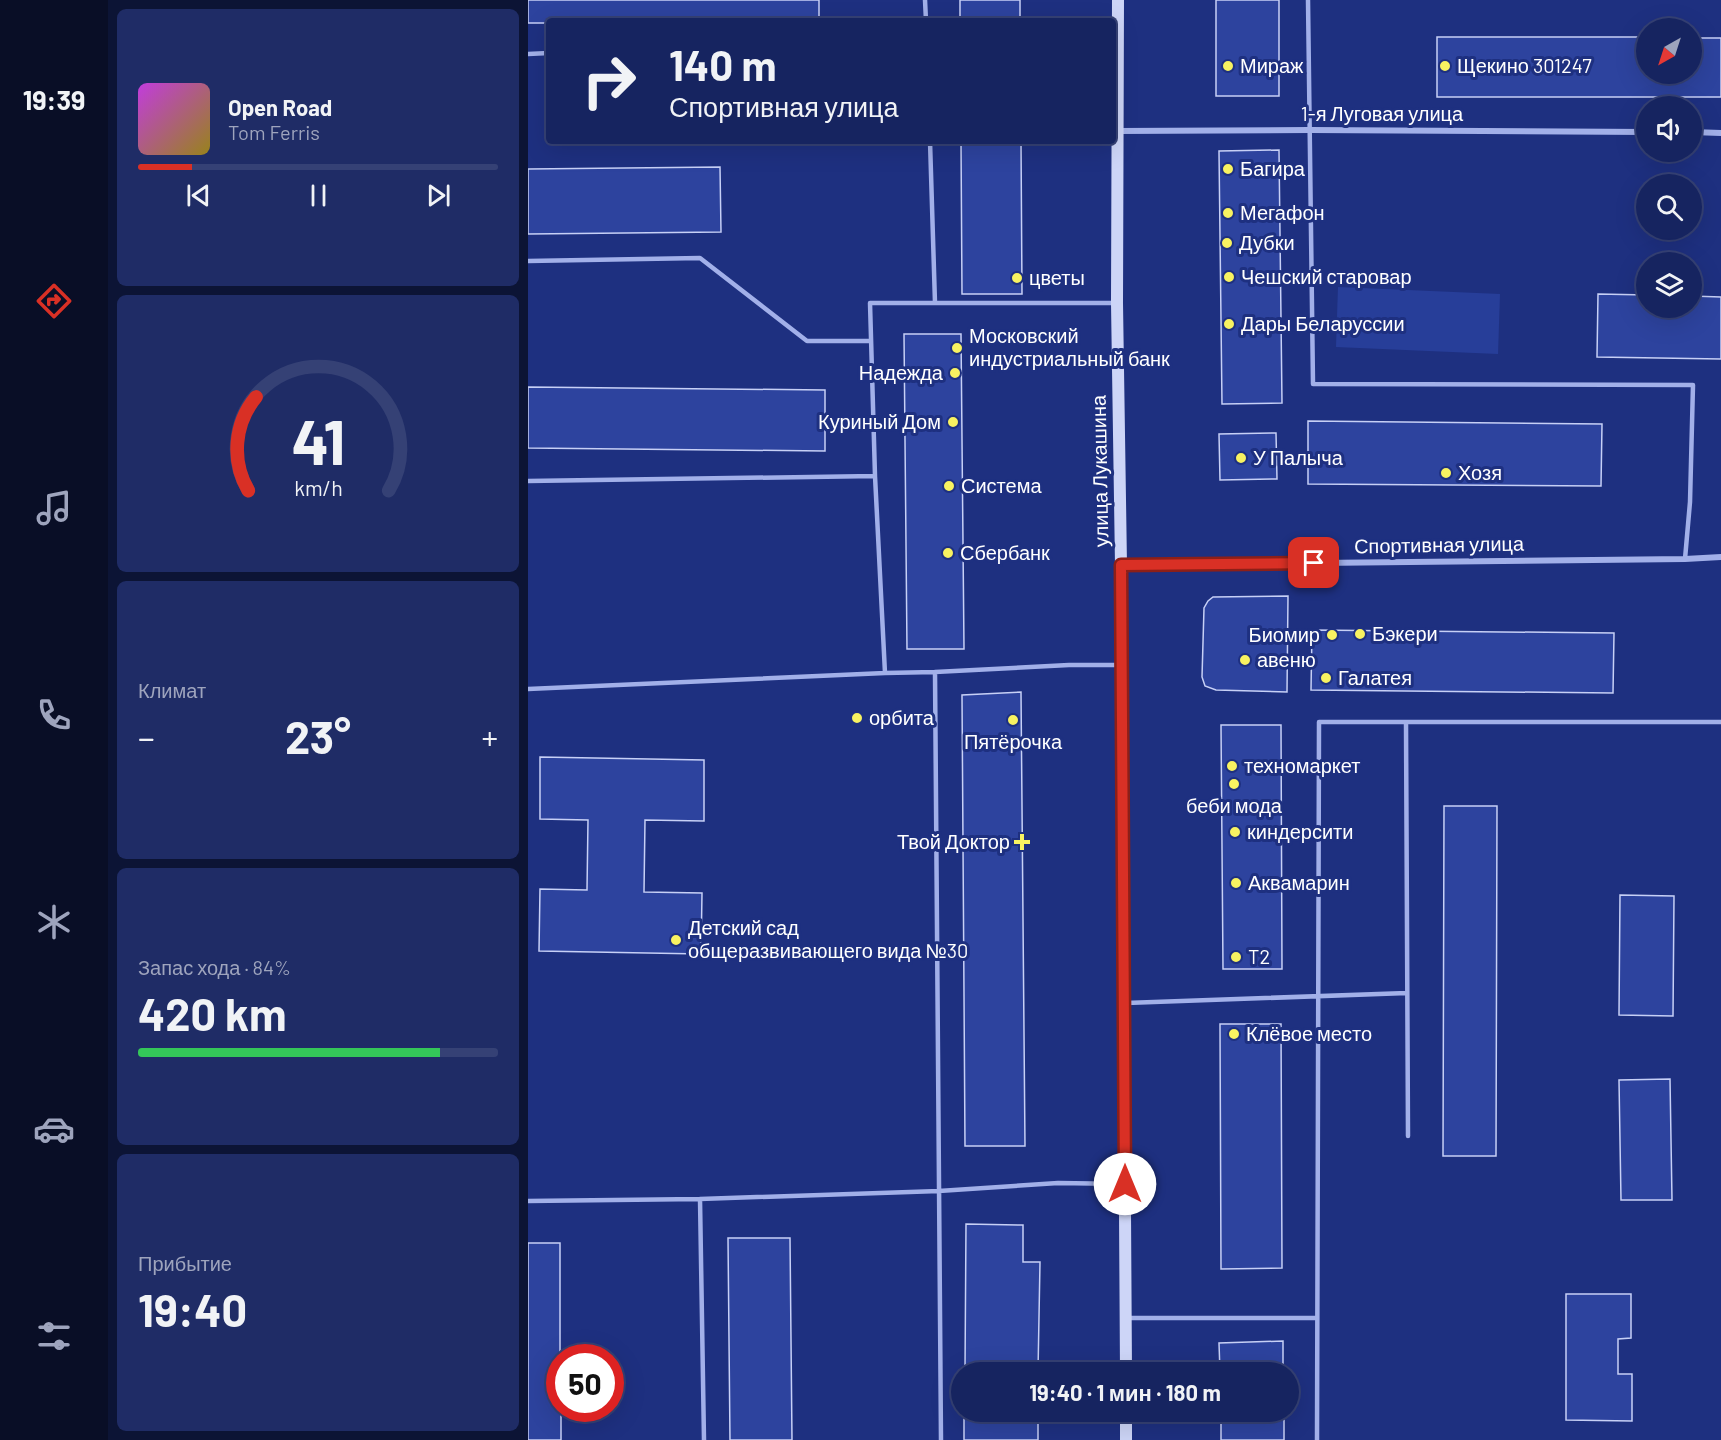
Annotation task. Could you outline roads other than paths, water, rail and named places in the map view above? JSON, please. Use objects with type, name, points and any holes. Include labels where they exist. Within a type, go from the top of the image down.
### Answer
[{"type":"main road","name":"улица Лукашина","points":[[1118,0],[1117,303],[1122,665],[1126,1362]]},
{"type":"main road","points":[[1126,1422],[1126,1440]]},
{"type":"street","name":"1-я Луговая улица","points":[[1118,131],[1636,132]]},
{"type":"street","points":[[1702,132],[1721,133]]},
{"type":"street","name":"Спортивная улица","points":[[1121,565],[1721,558]]},
{"type":"lane","points":[[925,0],[926,18]]},
{"type":"lane","points":[[1308,0],[1313,384],[1693,385],[1690,502],[1685,559]]},
{"type":"lane","points":[[528,54],[546,53]]},
{"type":"lane","points":[[930,144],[934,303]]},
{"type":"lane","points":[[528,261],[699,258],[807,341],[870,341]]},
{"type":"lane","points":[[885,673],[875,476],[870,303],[1117,303]]},
{"type":"lane","points":[[528,481],[875,476]]},
{"type":"lane","points":[[528,689],[1069,665],[1122,665]]},
{"type":"lane","points":[[935,672],[941,1440]]},
{"type":"lane","points":[[1317,1440],[1319,722],[1721,722]]},
{"type":"lane","points":[[1406,722],[1408,1136]]},
{"type":"lane","points":[[1124,1003],[1407,993]]},
{"type":"lane","points":[[528,1201],[700,1199],[939,1191],[1058,1184],[1125,1184]]},
{"type":"lane","points":[[700,1199],[704,1440]]},
{"type":"lane","points":[[1126,1318],[1317,1318]]},
{"type":"place","name":"Мираж","points":[[1228,66]]},
{"type":"place","name":"Щекино 301247","points":[[1445,66]]},
{"type":"place","name":"Багира","points":[[1228,169]]},
{"type":"place","name":"Мегафон","points":[[1228,213]]},
{"type":"place","name":"Дубки","points":[[1227,243]]},
{"type":"place","name":"Чешский старовар","points":[[1229,277]]},
{"type":"place","name":"цветы","points":[[1017,278]]},
{"type":"place","name":"Дары Беларуссии","points":[[1229,324]]},
{"type":"place","name":"Московский индустриальный банк","points":[[957,348]]},
{"type":"place","name":"Надежда","points":[[955,373]]},
{"type":"place","name":"Куриный Дом","points":[[953,422]]},
{"type":"place","name":"У Палыча","points":[[1241,458]]},
{"type":"place","name":"Хозя","points":[[1446,473]]},
{"type":"place","name":"Система","points":[[949,486]]},
{"type":"place","name":"Сбербанк","points":[[948,553]]},
{"type":"place","name":"Бэкери","points":[[1360,634]]},
{"type":"place","name":"Биомир","points":[[1332,635]]},
{"type":"place","name":"авеню","points":[[1245,660]]},
{"type":"place","name":"Галатея","points":[[1326,678]]},
{"type":"place","name":"орбита","points":[[857,718]]},
{"type":"place","name":"Пятёрочка","points":[[1013,720]]},
{"type":"place","name":"техномаркет","points":[[1232,766]]},
{"type":"place","name":"беби мода","points":[[1234,784]]},
{"type":"place","name":"киндерсити","points":[[1235,832]]},
{"type":"place","name":"Твой Доктор","points":[[1022,842]]},
{"type":"place","name":"Аквамарин","points":[[1236,883]]},
{"type":"place","name":"Детский сад общеразвивающего вида №30","points":[[676,940]]},
{"type":"place","name":"T2","points":[[1236,957]]},
{"type":"place","name":"Клёвое место","points":[[1234,1034]]}]
